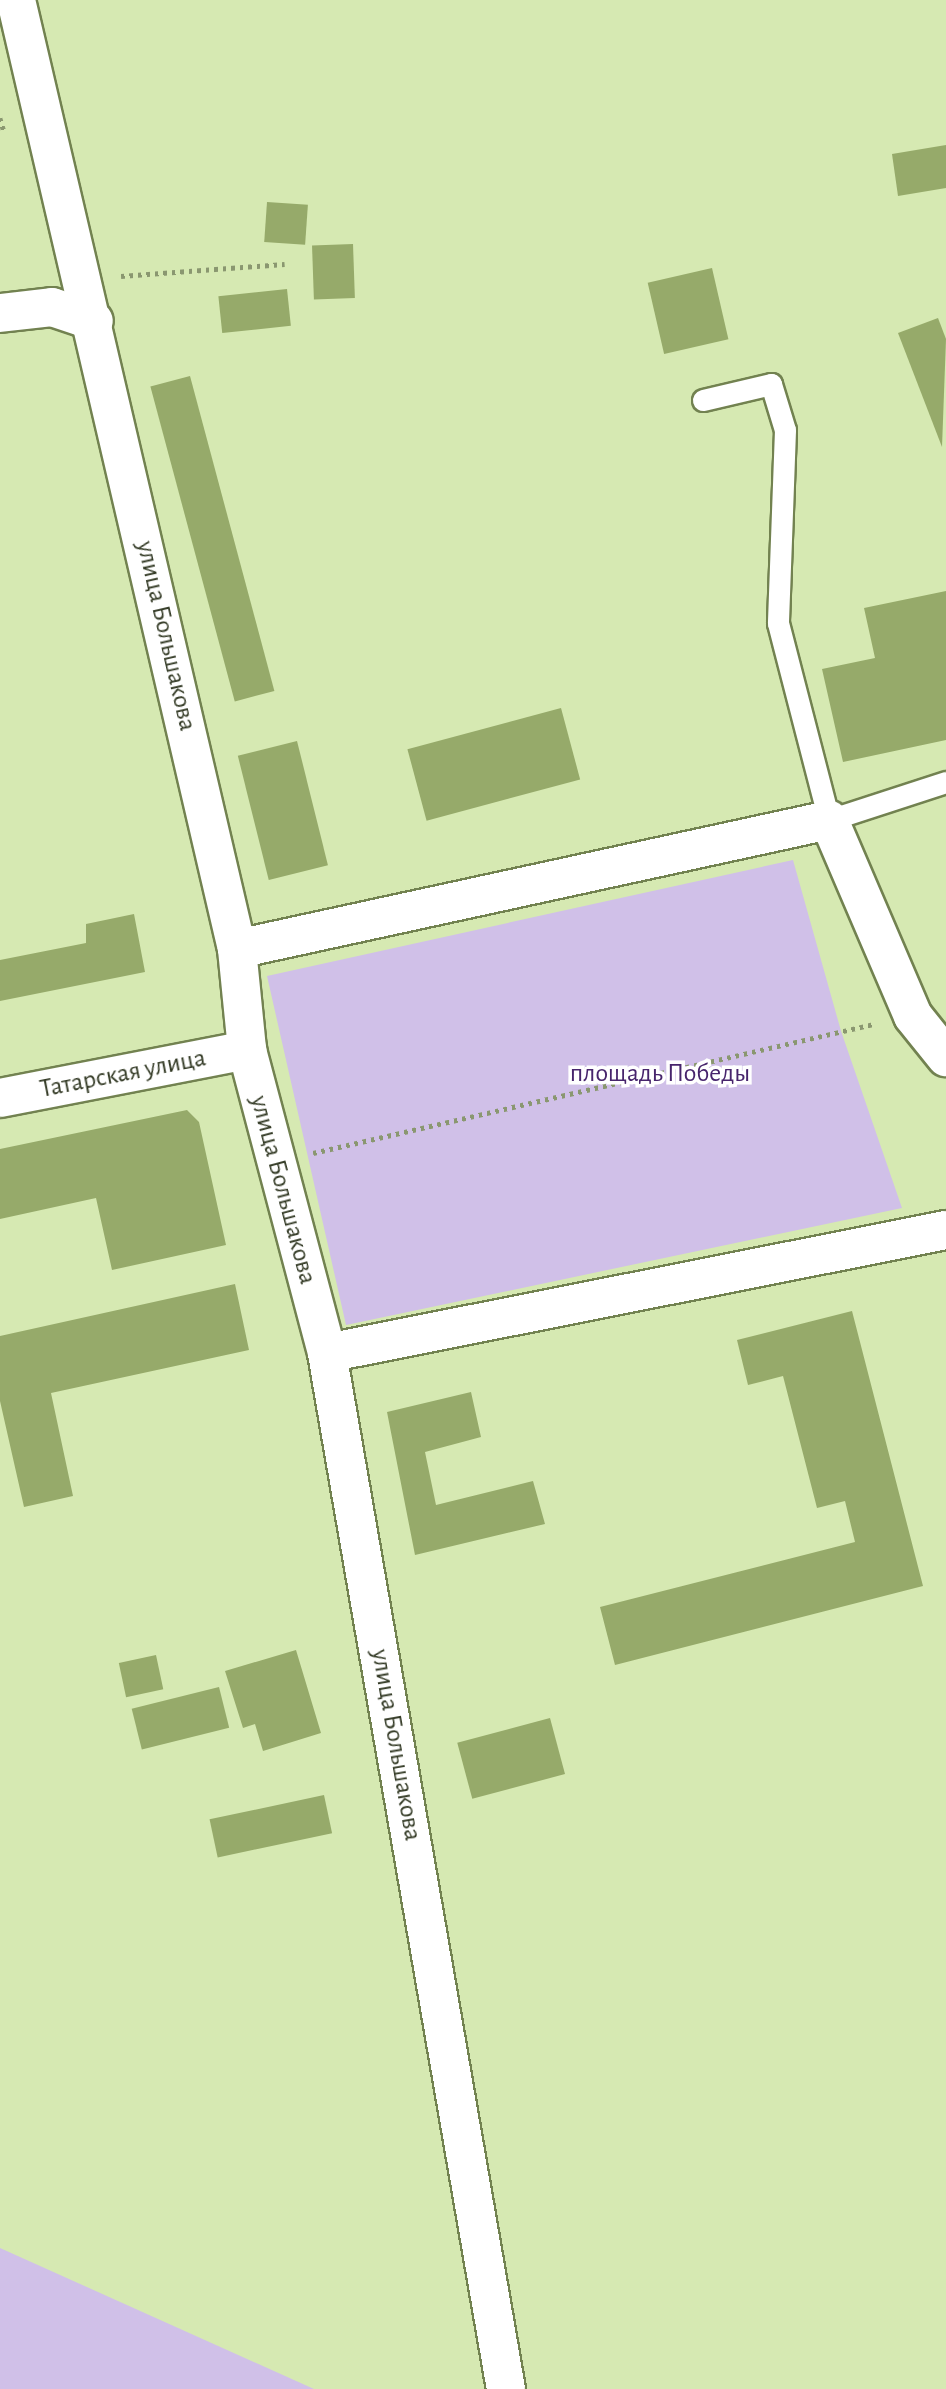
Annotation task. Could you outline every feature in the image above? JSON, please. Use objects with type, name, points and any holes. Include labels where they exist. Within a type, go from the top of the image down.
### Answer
[{"type":"street","name":"улица Большакова","points":[[16,0],[85,279],[237,949],[247,1050],[274,1164],[327,1353],[506,2389]]},
{"type":"street","points":[[0,313],[52,307],[94,321]]},
{"type":"street","points":[[237,949],[829,820],[913,1016],[946,1057]]},
{"type":"street","name":"Татарская улица","points":[[0,1098],[247,1050]]},
{"type":"street","points":[[327,1353],[946,1230]]},
{"type":"lane","points":[[703,400],[771,384],[785,430],[778,623],[829,820],[946,782]]},
{"type":"path","points":[[85,279],[285,264]]},
{"type":"path","points":[[274,1164],[913,1016]]},
{"type":"green space","name":"площадь Победы","points":[[793,860],[841,1031],[902,1208],[346,1325],[267,976]]},
{"type":"green space","points":[[0,2248],[314,2389],[0,2389]]},
{"type":"building","points":[[946,145],[946,188],[898,196],[892,154]]},
{"type":"building","points":[[267,202],[308,205],[305,245],[264,242]]},
{"type":"building","points":[[353,244],[355,298],[314,299],[312,245]]},
{"type":"building","points":[[712,268],[728,339],[664,354],[648,283]]},
{"type":"building","points":[[287,289],[291,326],[222,333],[218,296]]},
{"type":"building","points":[[938,318],[946,339],[942,447],[898,333]]},
{"type":"building","points":[[190,376],[274,691],[235,702],[150,387]]},
{"type":"building","points":[[946,591],[946,740],[843,762],[822,669],[875,658],[864,608]]},
{"type":"building","points":[[561,708],[580,779],[427,821],[407,749]]},
{"type":"building","points":[[297,741],[328,865],[269,880],[238,756]]},
{"type":"building","points":[[134,914],[145,972],[0,1001],[0,960],[86,943],[86,924]]},
{"type":"building","points":[[187,1110],[199,1122],[226,1245],[112,1270],[96,1198],[0,1219],[0,1149]]},
{"type":"building","points":[[235,1284],[249,1350],[51,1393],[73,1496],[24,1507],[0,1401],[0,1336]]},
{"type":"building","points":[[852,1311],[923,1586],[615,1665],[600,1607],[855,1542],[845,1501],[817,1508],[783,1376],[748,1385],[737,1340]]},
{"type":"building","points":[[471,1392],[481,1437],[425,1452],[436,1505],[533,1481],[545,1524],[415,1555],[387,1412]]},
{"type":"building","points":[[296,1650],[321,1733],[263,1751],[255,1724],[243,1728],[225,1671]]},
{"type":"building","points":[[156,1655],[163,1689],[126,1697],[119,1663]]},
{"type":"building","points":[[219,1687],[229,1728],[142,1750],[132,1709]]},
{"type":"building","points":[[550,1718],[565,1774],[472,1799],[457,1743]]},
{"type":"building","points":[[324,1795],[332,1833],[218,1857],[210,1819]]}]
